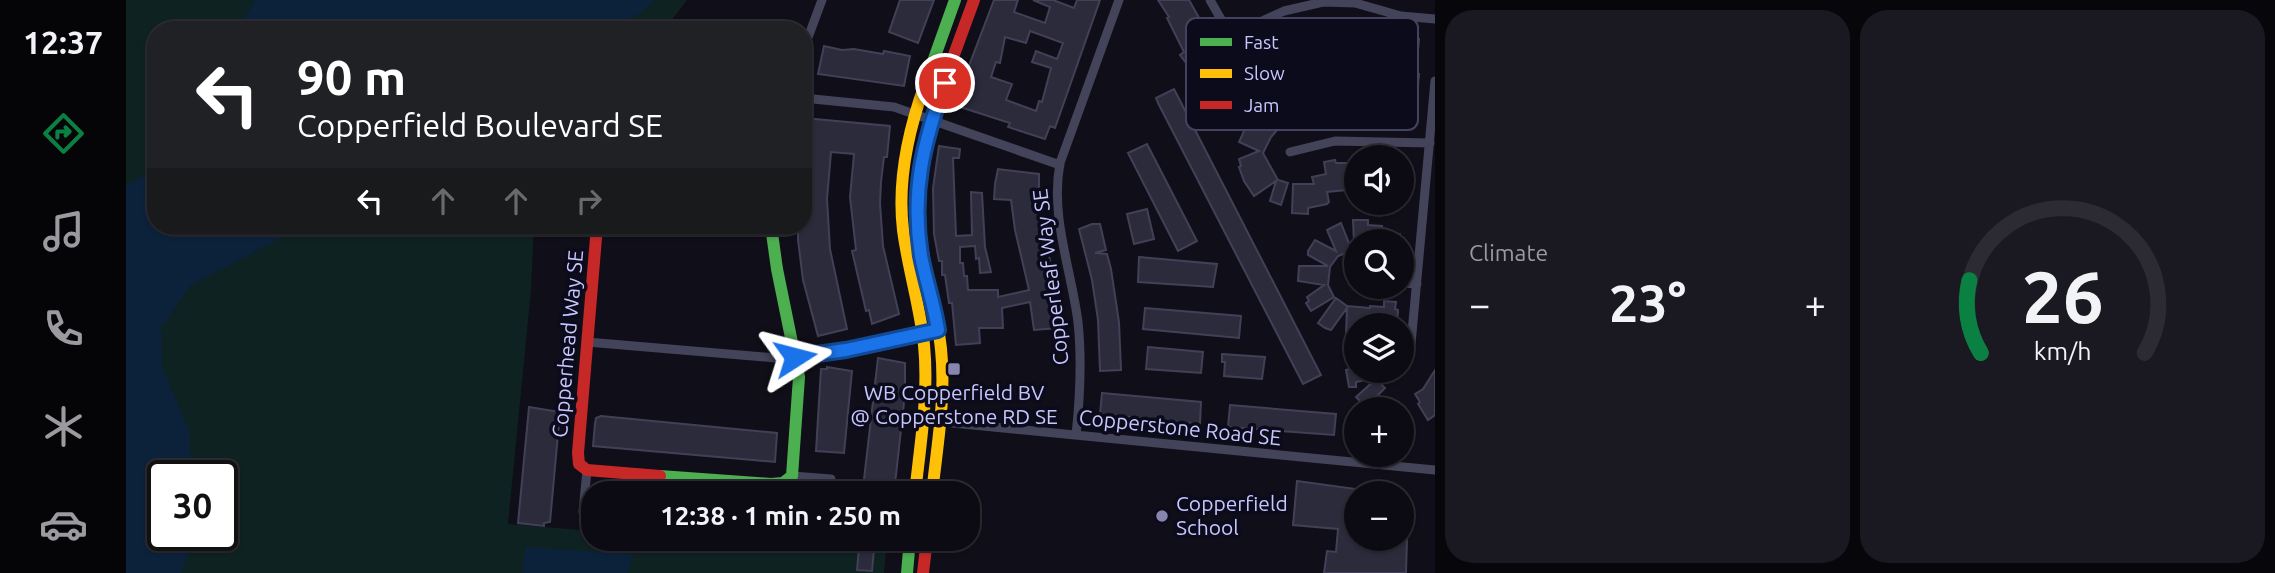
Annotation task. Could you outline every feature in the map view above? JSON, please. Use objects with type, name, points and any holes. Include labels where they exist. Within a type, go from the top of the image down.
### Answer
[{"type":"street","points":[[812,26],[821,0]]},
{"type":"street","points":[[916,481],[926,363],[923,333],[905,251],[901,209],[903,169],[916,115],[955,0]]},
{"type":"street","points":[[933,481],[942,372],[938,330],[922,258],[917,213],[919,170],[931,121],[974,0]]},
{"type":"street","name":"Copperleaf Way SE","points":[[1076,435],[1080,383],[1079,338],[1071,279],[1058,220],[1057,190],[1060,165],[1119,0]]},
{"type":"street","points":[[1210,0],[1220,18]]},
{"type":"street","points":[[1269,18],[1284,11],[1322,2],[1354,3],[1401,16],[1435,19]]},
{"type":"street","points":[[1414,314],[1435,81]]},
{"type":"street","points":[[812,98],[894,107],[1060,165]]},
{"type":"street","points":[[1290,152],[1335,141],[1430,143]]},
{"type":"street","name":"Copperhead Way SE","points":[[587,470],[579,464],[578,453],[596,235]]},
{"type":"street","points":[[772,235],[799,377],[792,476]]},
{"type":"street","points":[[587,342],[776,358],[846,350],[938,330]]},
{"type":"street","name":"Copperstone Road SE","points":[[922,420],[1435,470]]},
{"type":"street","points":[[586,481],[587,470],[771,484],[783,483],[792,476],[831,480]]},
{"type":"street","points":[[907,573],[909,551]]},
{"type":"street","points":[[923,573],[926,551]]},
{"type":"green space","points":[[126,0],[687,0],[671,21],[147,21],[147,235],[534,235],[531,290],[508,524],[581,530],[581,551],[886,551],[884,573],[126,573]]},
{"type":"water","points":[[255,0],[655,0],[639,14],[623,21],[243,21]]},
{"type":"water","points":[[147,174],[147,235],[287,235],[190,286],[161,328],[162,366],[189,431],[190,460],[147,460],[147,551],[190,551],[181,573],[126,573],[126,185]]},
{"type":"water","points":[[525,547],[633,554],[628,573],[523,573]]},
{"type":"building","points":[[900,0],[934,0],[918,43],[889,32]]},
{"type":"building","points":[[994,0],[1018,0],[1014,12],[1045,23],[1050,7],[1033,0],[1053,0],[1074,8],[1077,0],[1100,0],[1055,128],[1050,126],[1045,139],[1008,127],[1010,123],[954,105]],"holes":[[[1030,31],[1063,43],[1057,59],[1036,51],[1032,62],[1051,68],[1042,102],[1039,101],[1036,111],[1006,100],[1012,84],[991,77],[996,62],[1000,63],[1005,37],[1026,43]]]},
{"type":"building","points":[[1158,0],[1189,0],[1199,18],[1186,18],[1186,63],[1180,55],[1184,52],[1167,18],[1169,17]]},
{"type":"building","points":[[824,46],[910,56],[904,86],[818,74]]},
{"type":"building","points":[[1174,89],[1186,112],[1186,130],[1195,130],[1321,375],[1303,384],[1156,98]]},
{"type":"building","points":[[812,119],[890,126],[880,203],[883,246],[899,314],[872,324],[869,310],[866,311],[852,251],[856,250],[850,197],[854,154],[831,152],[827,199],[830,249],[847,329],[818,336],[803,280],[798,235],[812,235]]},
{"type":"building","points":[[1244,130],[1277,130],[1263,153],[1278,180],[1288,183],[1281,205],[1270,201],[1276,181],[1254,196],[1244,181],[1239,159],[1259,151],[1239,142]]},
{"type":"building","points":[[1147,144],[1197,241],[1178,251],[1128,153]]},
{"type":"building","points":[[939,146],[960,149],[959,158],[953,158],[956,236],[972,235],[971,192],[982,193],[985,247],[991,272],[980,273],[975,246],[960,247],[960,263],[963,263],[964,276],[967,276],[968,290],[998,290],[998,297],[1029,290],[1011,200],[994,199],[995,184],[998,169],[1039,174],[1039,211],[1057,292],[1061,324],[1058,324],[1058,328],[1034,330],[1030,302],[1002,308],[1003,328],[979,328],[980,343],[956,345],[952,303],[949,303],[934,234],[933,188]]},
{"type":"building","points":[[1335,160],[1336,163],[1344,163],[1344,190],[1327,192],[1329,202],[1308,208],[1308,214],[1292,213],[1293,184],[1314,184],[1312,177],[1326,174],[1324,162]]},
{"type":"building","points":[[1147,209],[1154,239],[1134,244],[1127,214]]},
{"type":"building","points":[[1353,220],[1368,220],[1368,225],[1388,229],[1353,229]]},
{"type":"building","points":[[1341,223],[1344,231],[1344,254],[1338,256],[1330,267],[1328,285],[1334,297],[1311,311],[1306,303],[1309,301],[1307,297],[1324,285],[1298,281],[1299,266],[1328,266],[1308,255],[1315,240],[1336,251],[1327,230]]},
{"type":"building","points":[[1100,224],[1106,250],[1095,253],[1107,254],[1111,269],[1119,322],[1121,370],[1100,371],[1098,320],[1092,280],[1079,229]]},
{"type":"building","points":[[1139,257],[1217,264],[1213,287],[1138,282]]},
{"type":"building","points":[[1336,298],[1347,306],[1370,308],[1384,307],[1384,301],[1396,302],[1395,309],[1398,310],[1398,313],[1347,313],[1347,308],[1331,330],[1318,323]]},
{"type":"building","points":[[1145,308],[1241,316],[1239,338],[1143,329]]},
{"type":"building","points":[[1148,347],[1203,352],[1201,373],[1146,369]]},
{"type":"building","points":[[1222,354],[1265,357],[1262,379],[1224,376],[1225,362],[1222,362]]},
{"type":"building","points":[[878,358],[905,363],[905,393],[895,481],[864,481]]},
{"type":"building","points":[[827,367],[852,371],[844,453],[816,451],[821,369]]},
{"type":"building","points":[[1435,370],[1435,415],[1428,420],[1415,394],[1423,389]]},
{"type":"building","points":[[1372,383],[1380,383],[1385,388],[1376,397],[1356,397]]},
{"type":"building","points":[[1102,393],[1201,402],[1200,424],[1100,414]]},
{"type":"building","points":[[1230,405],[1336,414],[1334,435],[1228,427]]},
{"type":"building","points":[[529,407],[560,412],[550,522],[544,523],[544,526],[518,523]]},
{"type":"building","points":[[601,416],[777,433],[775,462],[593,446],[596,418]]},
{"type":"building","points":[[1297,481],[1344,487],[1344,551],[1407,551],[1406,573],[1324,573],[1327,551],[1336,552],[1338,529],[1293,525]]},
{"type":"building","points":[[859,551],[874,551],[872,571],[857,570]]},
{"type":"traffic: fast","points":[[925,84],[955,0]]},
{"type":"traffic: fast","points":[[660,476],[771,484],[783,483],[792,476],[799,377],[772,235]]},
{"type":"traffic: fast","points":[[907,573],[909,551]]},
{"type":"traffic: slow","points":[[916,481],[923,420],[925,364],[922,330],[903,230],[902,193],[905,156],[925,84]]},
{"type":"traffic: slow","points":[[921,158],[917,207],[919,230],[938,325],[942,367],[940,422],[933,481]]},
{"type":"traffic: jam","points":[[921,158],[940,93],[974,0]]},
{"type":"traffic: jam","points":[[596,235],[579,464],[587,470],[660,476]]},
{"type":"traffic: jam","points":[[923,573],[926,551]]},
{"type":"place","name":"WB Copperfield BV @ Copperstone RD SE","points":[[954,369]]},
{"type":"place","name":"Copperfield School","points":[[1162,516]]},
{"type":"route","points":[[795,357],[846,350],[938,330],[919,238],[917,189],[923,149],[945,83]]}]
